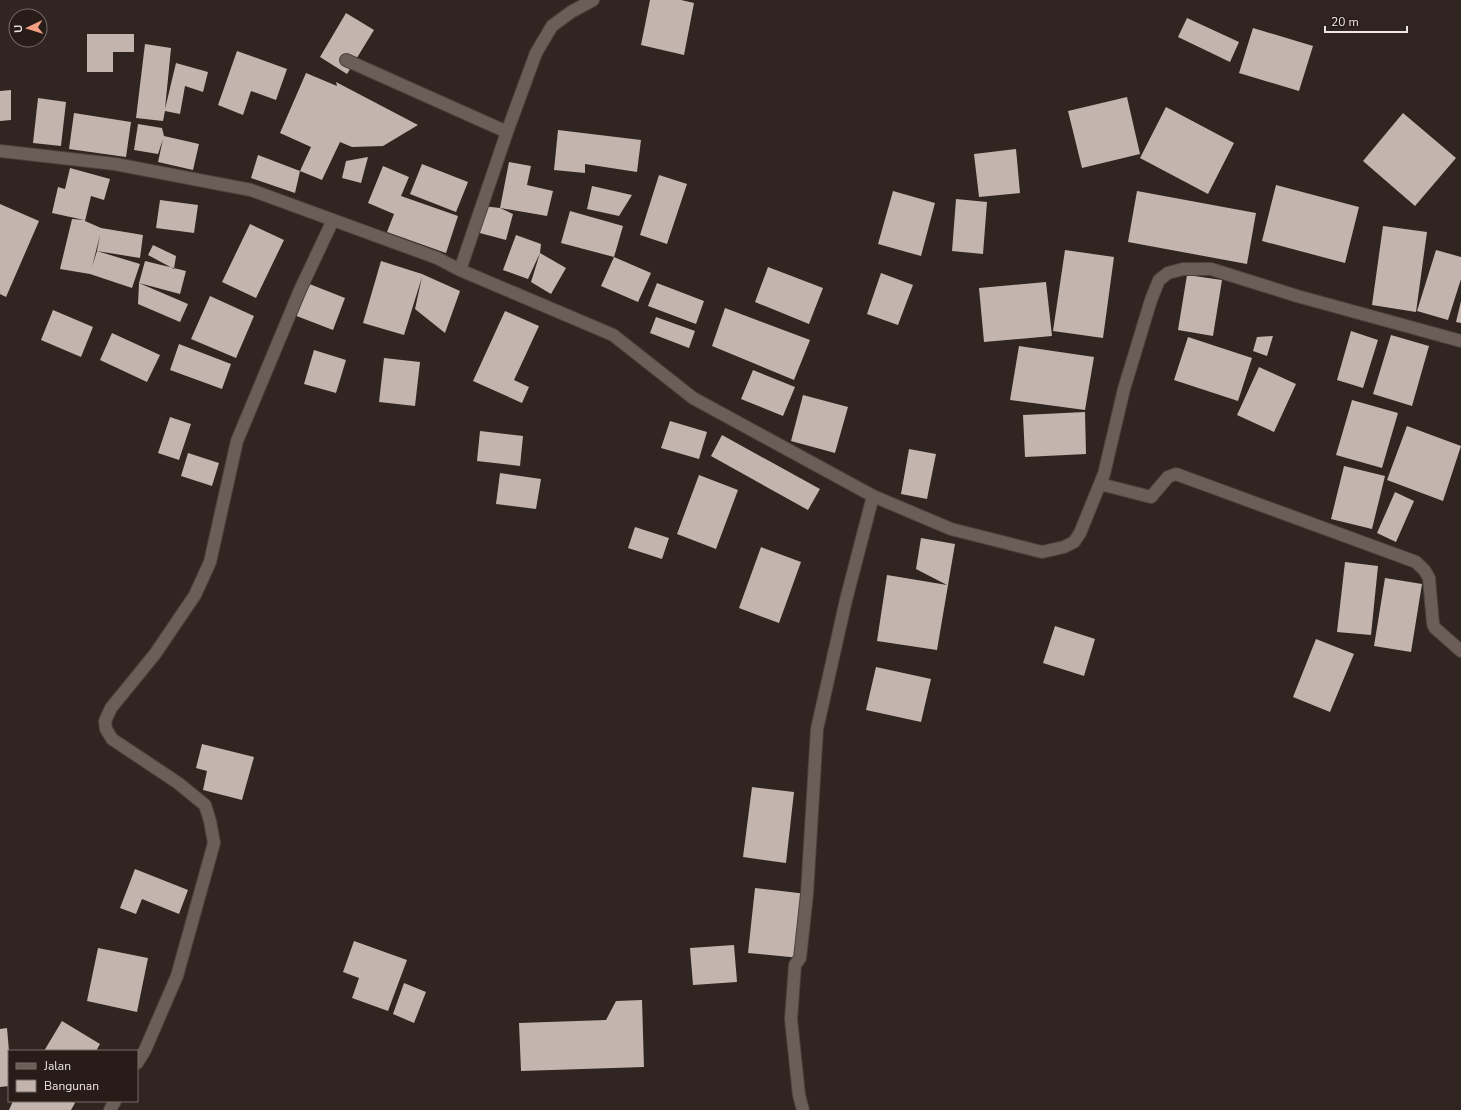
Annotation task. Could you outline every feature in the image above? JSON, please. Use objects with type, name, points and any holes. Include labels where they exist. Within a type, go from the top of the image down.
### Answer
[{"type":"street","points":[[460,270],[507,132],[536,53],[552,26],[571,12],[592,0]]},
{"type":"street","points":[[346,60],[507,132]]},
{"type":"street","points":[[0,151],[115,164],[251,190],[437,258],[460,270],[612,335],[693,398],[873,496],[951,530],[1042,552],[1064,547],[1074,542],[1080,533],[1100,484],[1124,389],[1151,300],[1159,280],[1168,273],[1183,269],[1211,269],[1297,296],[1461,341]]},
{"type":"street","points":[[138,1061],[145,1050],[177,976],[214,844],[210,820],[205,805],[178,783],[112,739],[106,729],[105,721],[111,708],[155,654],[195,595],[210,562],[236,441],[300,290],[333,220]]},
{"type":"street","points":[[1100,484],[1151,497],[1168,477],[1176,474],[1416,562],[1425,571],[1429,578],[1433,624],[1435,628],[1461,651]]},
{"type":"street","points":[[803,1110],[799,1094],[791,1019],[796,965],[800,958],[807,894],[817,728],[846,600],[873,496]]},
{"type":"building","points":[[650,0],[681,0],[694,3],[684,55],[641,45]]},
{"type":"building","points":[[346,13],[374,30],[347,74],[320,57]]},
{"type":"building","points":[[1187,18],[1239,42],[1230,62],[1178,37]]},
{"type":"building","points":[[1253,28],[1313,46],[1299,91],[1239,73]]},
{"type":"building","points":[[87,34],[134,34],[134,52],[113,52],[113,72],[87,72]]},
{"type":"building","points":[[145,44],[171,48],[165,109],[176,63],[208,72],[203,92],[185,86],[180,114],[165,111],[163,121],[136,118]]},
{"type":"building","points":[[237,51],[287,69],[276,100],[251,91],[243,115],[218,105]]},
{"type":"building","points":[[306,73],[337,86],[336,82],[418,125],[383,146],[352,147],[340,142],[322,180],[300,171],[311,147],[280,133]]},
{"type":"building","points":[[11,90],[11,120],[0,121],[0,91]]},
{"type":"building","points":[[1127,97],[1140,154],[1082,168],[1068,111]]},
{"type":"building","points":[[38,98],[66,102],[61,146],[33,143]]},
{"type":"building","points":[[1166,107],[1234,143],[1208,194],[1140,158]]},
{"type":"building","points":[[74,113],[131,122],[126,157],[69,149]]},
{"type":"building","points":[[1403,113],[1456,158],[1415,206],[1363,161]]},
{"type":"building","points":[[138,124],[162,128],[164,136],[199,144],[193,170],[158,162],[163,139],[158,154],[134,150]]},
{"type":"building","points":[[558,130],[641,140],[637,172],[585,164],[585,173],[554,170]]},
{"type":"building","points":[[1016,149],[1020,193],[979,197],[974,154]]},
{"type":"building","points":[[258,155],[300,171],[295,193],[251,178]]},
{"type":"building","points":[[368,157],[361,183],[342,178],[346,161]]},
{"type":"building","points":[[509,162],[531,166],[527,185],[553,191],[547,216],[500,208]]},
{"type":"building","points":[[422,164],[468,182],[456,212],[410,194]]},
{"type":"building","points":[[383,166],[409,177],[401,196],[458,216],[446,253],[387,232],[394,214],[368,203]]},
{"type":"building","points":[[70,168],[110,179],[104,200],[91,196],[85,221],[101,228],[143,235],[140,258],[97,251],[140,264],[132,288],[90,274],[60,269],[72,219],[84,220],[52,213],[58,187],[65,189]],"holes":[[[100,235],[97,251],[92,267]]]},
{"type":"building","points":[[659,175],[687,184],[667,244],[640,235]]},
{"type":"building","points":[[1276,185],[1359,207],[1345,263],[1262,241]]},
{"type":"building","points":[[592,186],[632,195],[619,216],[587,209]]},
{"type":"building","points":[[893,191],[935,203],[921,256],[878,244]]},
{"type":"building","points":[[1137,191],[1256,213],[1247,264],[1128,242]]},
{"type":"building","points":[[956,199],[987,202],[983,254],[952,251]]},
{"type":"building","points":[[160,200],[198,205],[194,233],[156,228]]},
{"type":"building","points":[[0,204],[39,221],[6,297],[0,294]]},
{"type":"building","points":[[482,206],[500,208],[513,214],[506,240],[476,232]]},
{"type":"building","points":[[570,211],[623,226],[614,257],[561,243]]},
{"type":"building","points":[[250,224],[284,240],[256,298],[222,282]]},
{"type":"building","points":[[1383,226],[1427,232],[1416,312],[1372,305]]},
{"type":"building","points":[[516,235],[541,244],[540,253],[528,279],[503,270]]},
{"type":"building","points":[[153,245],[176,256],[174,269],[148,255]]},
{"type":"building","points":[[1065,250],[1114,257],[1103,338],[1053,331]]},
{"type":"building","points":[[1436,250],[1461,257],[1461,279],[1448,320],[1417,311]]},
{"type":"building","points":[[540,253],[566,268],[551,294],[531,282]]},
{"type":"building","points":[[614,257],[651,273],[638,302],[601,286]]},
{"type":"building","points":[[145,261],[186,271],[180,294],[139,283]]},
{"type":"building","points":[[381,261],[422,274],[460,291],[445,333],[415,309],[422,277],[404,335],[363,323]]},
{"type":"building","points":[[768,267],[823,288],[809,324],[755,302]]},
{"type":"building","points":[[881,273],[913,285],[898,325],[867,314]]},
{"type":"building","points":[[1187,275],[1222,280],[1213,336],[1178,330]]},
{"type":"building","points":[[1046,282],[1052,336],[984,342],[979,288]]},
{"type":"building","points":[[139,283],[188,304],[180,322],[138,304]]},
{"type":"building","points":[[307,283],[345,298],[333,330],[294,315]]},
{"type":"building","points":[[657,283],[704,301],[696,324],[648,306]]},
{"type":"building","points":[[210,296],[254,316],[236,358],[191,339]]},
{"type":"building","points":[[1461,301],[1461,323],[1456,322]]},
{"type":"building","points":[[725,308],[810,340],[794,380],[712,346]]},
{"type":"building","points":[[53,310],[93,327],[81,357],[41,340]]},
{"type":"building","points":[[505,311],[539,326],[514,380],[529,387],[522,403],[473,381]]},
{"type":"building","points":[[656,317],[695,331],[689,348],[650,333]]},
{"type":"building","points":[[1351,331],[1378,340],[1363,388],[1337,380]]},
{"type":"building","points":[[112,333],[160,355],[147,382],[100,360]]},
{"type":"building","points":[[1391,335],[1429,346],[1412,406],[1373,394]]},
{"type":"building","points":[[1273,336],[1267,356],[1253,351],[1257,337]]},
{"type":"building","points":[[1188,337],[1252,358],[1238,401],[1174,380]]},
{"type":"building","points":[[179,344],[231,364],[222,389],[170,370]]},
{"type":"building","points":[[1019,346],[1094,357],[1085,410],[1010,400]]},
{"type":"building","points":[[314,350],[346,360],[336,393],[304,384]]},
{"type":"building","points":[[384,358],[420,362],[415,406],[379,402]]},
{"type":"building","points":[[1259,367],[1296,384],[1274,432],[1237,415]]},
{"type":"building","points":[[753,370],[795,387],[783,416],[741,399]]},
{"type":"building","points":[[803,395],[848,407],[835,453],[791,441]]},
{"type":"building","points":[[1352,400],[1398,413],[1382,468],[1336,455]]},
{"type":"building","points":[[1085,412],[1086,454],[1025,457],[1023,415]]},
{"type":"building","points":[[170,417],[191,424],[179,460],[158,453]]},
{"type":"building","points":[[670,421],[707,432],[699,459],[661,448]]},
{"type":"building","points":[[1407,426],[1461,446],[1443,501],[1387,480]]},
{"type":"building","points":[[480,431],[523,436],[520,466],[477,461]]},
{"type":"building","points":[[722,435],[820,489],[808,510],[711,456]]},
{"type":"building","points":[[909,449],[936,454],[927,499],[901,494]]},
{"type":"building","points":[[188,453],[219,463],[212,486],[181,476]]},
{"type":"building","points":[[1344,466],[1385,476],[1372,529],[1331,519]]},
{"type":"building","points":[[500,473],[541,479],[536,509],[496,504]]},
{"type":"building","points":[[699,475],[738,490],[716,549],[677,534]]},
{"type":"building","points":[[1395,492],[1414,501],[1396,542],[1377,533]]},
{"type":"building","points":[[635,527],[669,538],[662,559],[628,548]]},
{"type":"building","points":[[921,538],[955,544],[937,650],[877,641],[887,575],[947,585],[916,569]]},
{"type":"building","points":[[761,547],[801,562],[779,623],[739,608]]},
{"type":"building","points":[[1345,562],[1378,566],[1371,635],[1337,632]]},
{"type":"building","points":[[1385,578],[1422,584],[1411,652],[1374,646]]},
{"type":"building","points":[[1055,626],[1095,639],[1084,676],[1043,663]]},
{"type":"building","points":[[1316,639],[1354,654],[1330,712],[1293,697]]},
{"type":"building","points":[[876,667],[931,679],[921,722],[866,710]]},
{"type":"building","points":[[202,744],[254,757],[242,800],[203,790],[207,771],[196,768]]},
{"type":"building","points":[[752,787],[794,792],[786,863],[743,857]]},
{"type":"building","points":[[135,869],[188,890],[179,914],[142,899],[136,914],[120,908]]},
{"type":"building","points":[[755,888],[807,894],[800,958],[748,953]]},
{"type":"building","points":[[354,941],[407,960],[388,1011],[352,998],[359,978],[343,972]]},
{"type":"building","points":[[734,945],[737,982],[693,985],[690,948]]},
{"type":"building","points":[[98,948],[148,958],[137,1012],[87,1001]]},
{"type":"building","points":[[404,983],[426,992],[414,1023],[393,1014]]},
{"type":"building","points":[[642,1000],[644,1067],[521,1071],[519,1023],[606,1020],[616,1001]]},
{"type":"building","points":[[62,1021],[100,1044],[97,1050],[45,1050]]},
{"type":"building","points":[[7,1028],[9,1050],[8,1086],[0,1087],[0,1029]]},
{"type":"building","points":[[13,1102],[75,1103],[71,1110],[9,1110]]}]
